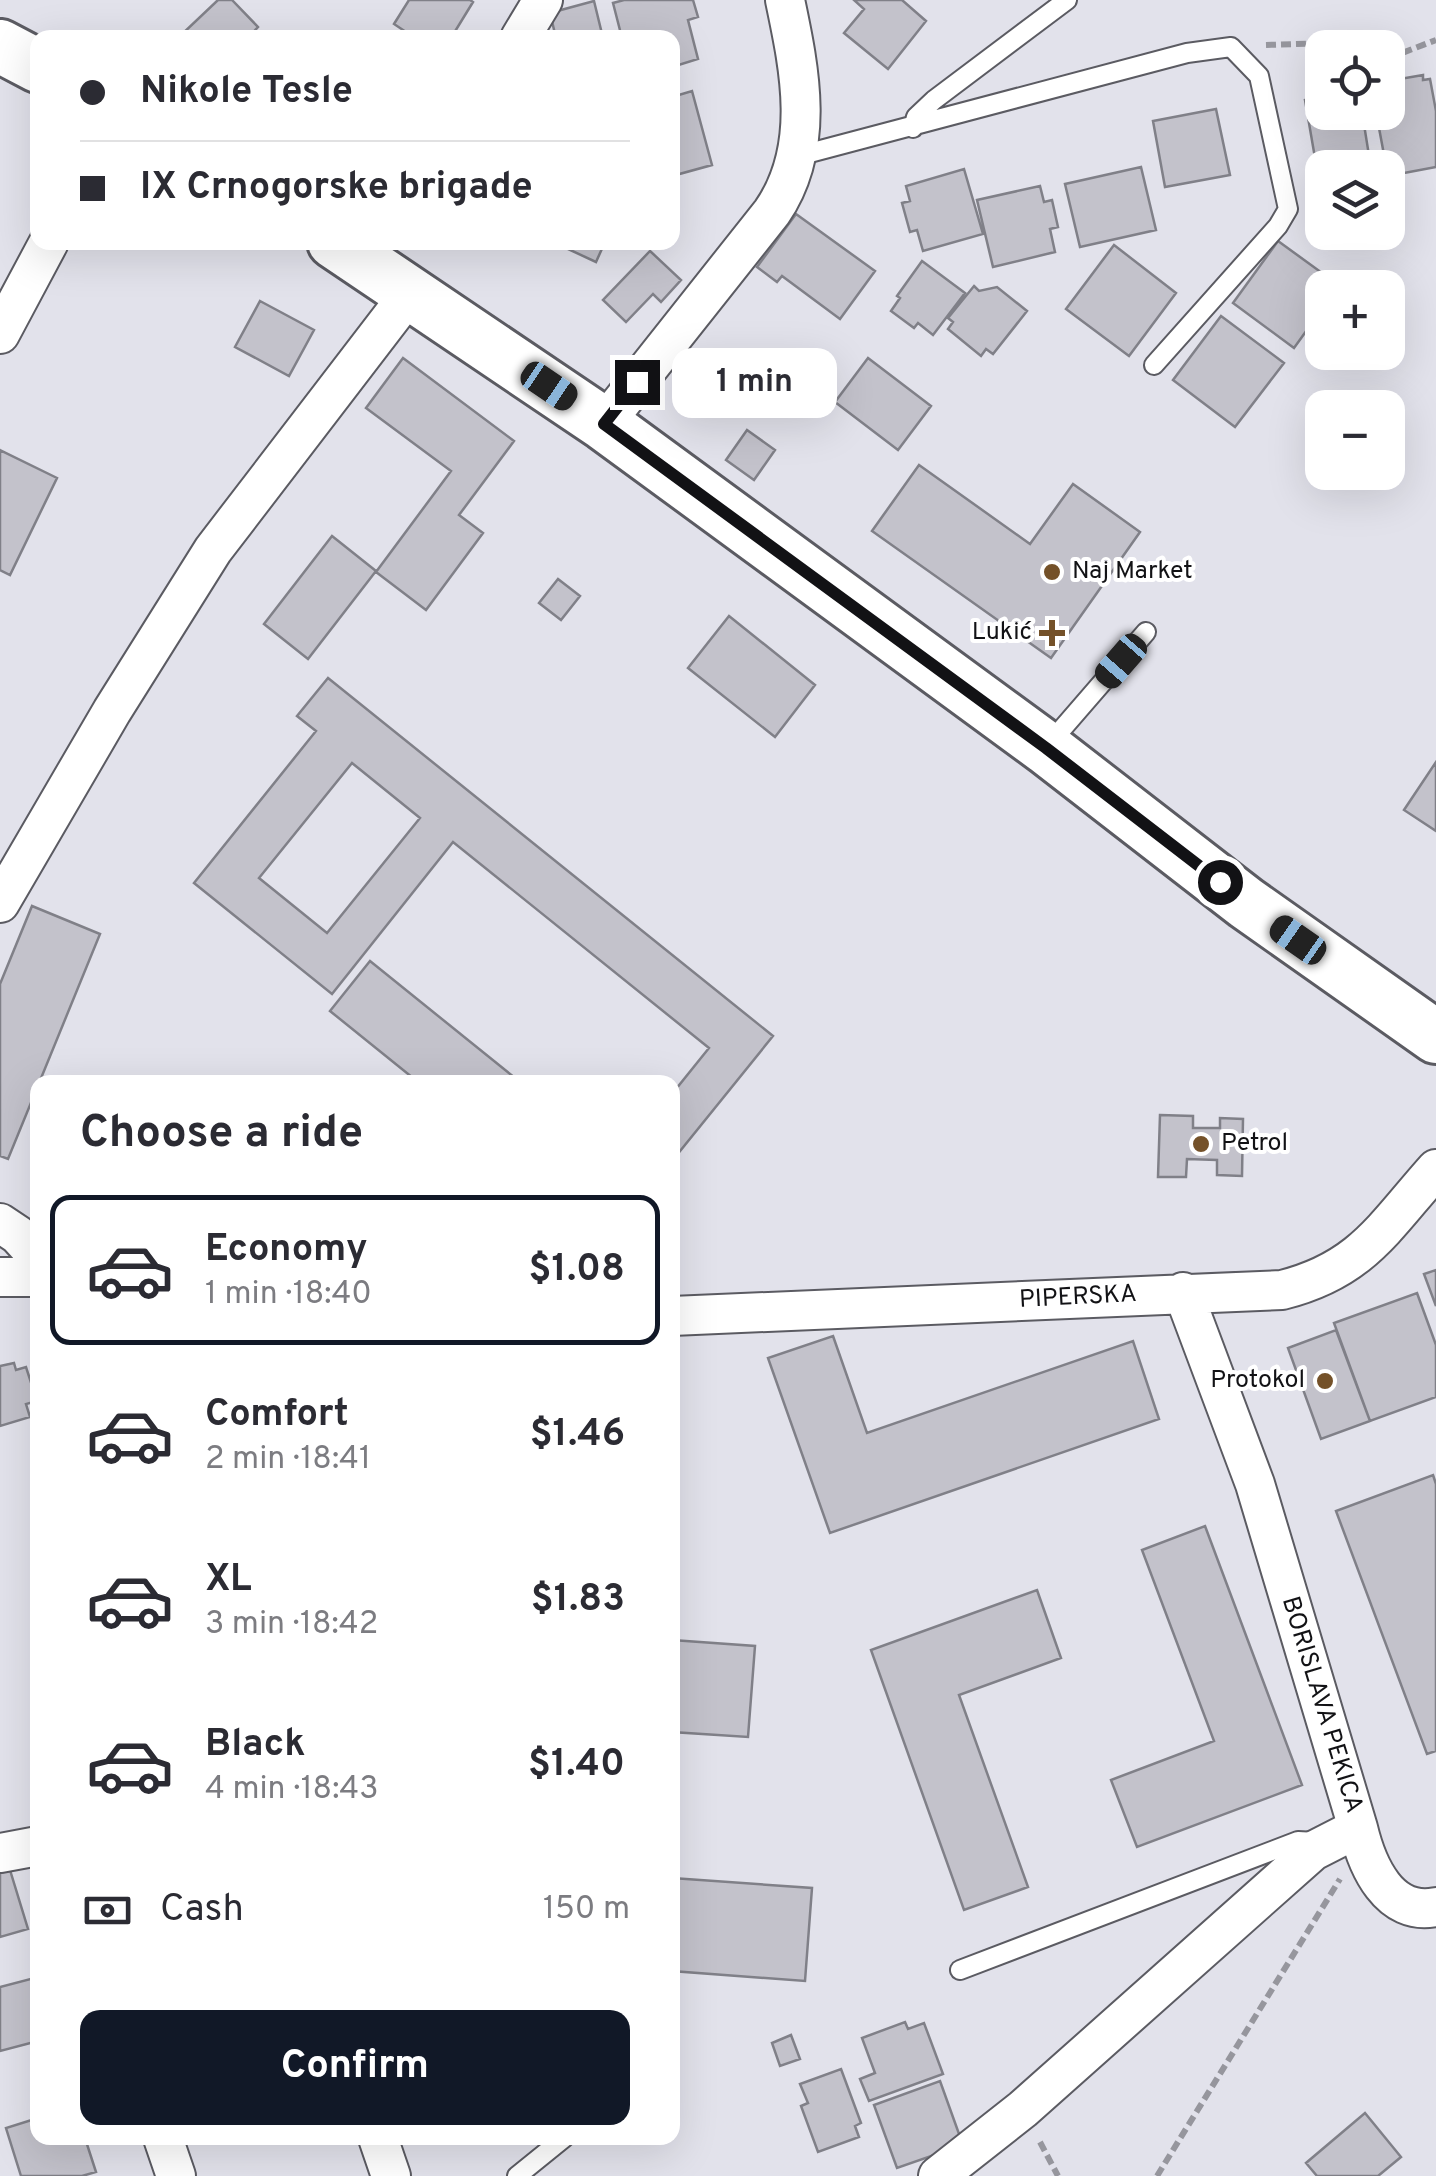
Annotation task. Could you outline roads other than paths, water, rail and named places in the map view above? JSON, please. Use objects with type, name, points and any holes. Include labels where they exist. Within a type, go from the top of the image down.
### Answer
[{"type":"street","points":[[525,30],[543,0]]},
{"type":"street","points":[[604,424],[772,212],[788,186],[798,156],[801,88],[786,0]]},
{"type":"street","points":[[0,46],[30,62]]},
{"type":"street","points":[[0,334],[45,250]]},
{"type":"street","points":[[346,250],[604,424],[1046,748],[1246,903],[1436,1037]]},
{"type":"street","points":[[0,903],[112,711],[213,550],[410,293]]},
{"type":"street","name":"PIPERSKA","points":[[680,1316],[1282,1290],[1332,1272],[1358,1256],[1436,1169]]},
{"type":"street","points":[[0,1223],[30,1248]]},
{"type":"street","points":[[0,1277],[30,1278]]},
{"type":"street","name":"BORISLAVA PEKICA","points":[[938,2176],[1341,1836],[1255,1484],[1183,1292]]},
{"type":"street","points":[[1341,1836],[1366,1860],[1391,1895],[1406,1906],[1422,1910],[1436,1907]]},
{"type":"street","points":[[0,1854],[30,1848]]},
{"type":"street","points":[[166,2145],[176,2176]]},
{"type":"street","points":[[380,2145],[391,2176]]},
{"type":"lane","points":[[913,128],[916,117],[934,100],[1066,0]]},
{"type":"lane","points":[[798,156],[1187,53],[1231,47],[1260,76],[1288,209],[1278,226],[1154,366]]},
{"type":"lane","points":[[1046,748],[1146,632]]},
{"type":"lane","points":[[960,1970],[1298,1842],[1341,1836]]},
{"type":"lane","points":[[518,2176],[556,2145]]},
{"type":"place","name":"Naj Market","points":[[1052,572]]},
{"type":"place","name":"Lukić","points":[[1052,633]]},
{"type":"place","name":"Petrol","points":[[1201,1144]]},
{"type":"place","name":"Protokol","points":[[1325,1381]]}]
